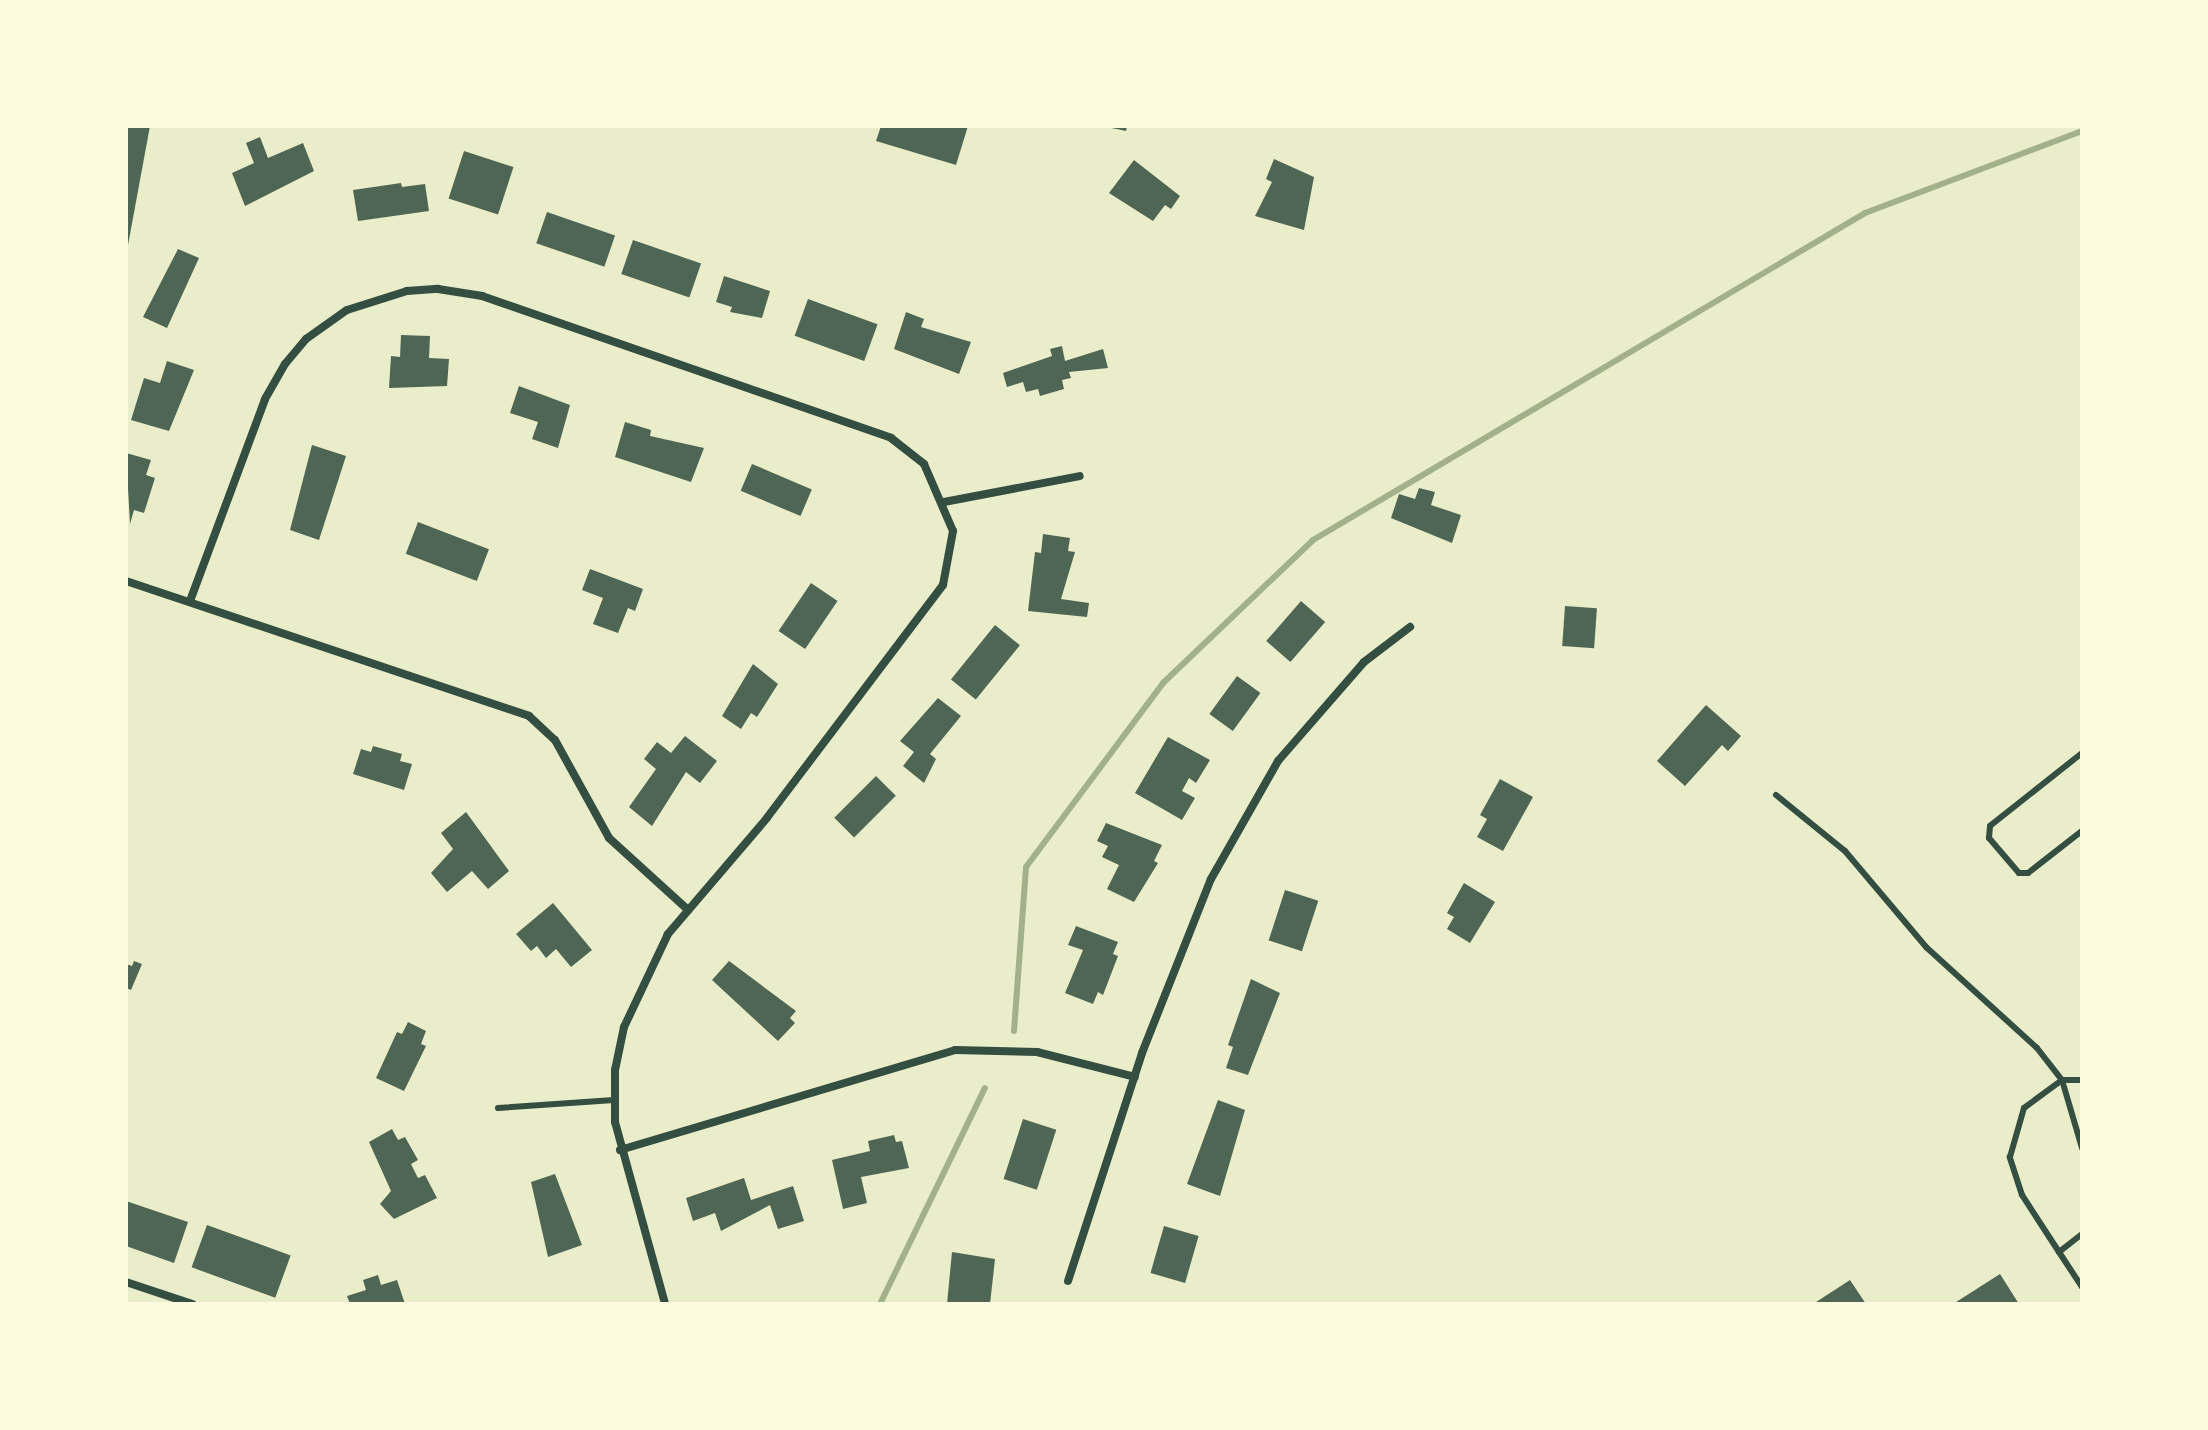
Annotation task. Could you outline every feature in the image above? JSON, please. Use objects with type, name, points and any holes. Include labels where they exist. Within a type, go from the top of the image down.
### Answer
[{"type":"street","points":[[190,601],[265,399],[285,364],[306,339],[347,310],[407,291],[438,289],[482,296],[891,438],[924,464],[944,502],[954,542],[950,566],[931,606],[776,807],[688,910],[638,990],[624,1027],[614,1100],[620,1150],[665,1304]]},
{"type":"street","points":[[944,502],[1080,476]]},
{"type":"street","points":[[126,581],[529,716],[555,740],[609,838],[688,910]]},
{"type":"street","points":[[1068,1281],[1135,1077],[1187,932],[1256,794],[1317,713],[1364,662],[1410,627]]},
{"type":"street","points":[[620,1150],[955,1050],[1037,1052],[1135,1077]]},
{"type":"street","points":[[126,1282],[192,1304]]},
{"type":"lane","points":[[2082,753],[1990,826],[1989,838],[2019,873],[2028,873],[2082,831]]},
{"type":"lane","points":[[1776,795],[1845,851],[1926,947],[2037,1048],[2062,1080],[2082,1148]]},
{"type":"lane","points":[[2082,1080],[2062,1080],[2024,1108],[2010,1157],[2022,1195],[2082,1287]]},
{"type":"lane","points":[[498,1108],[614,1100]]},
{"type":"lane","points":[[2059,1252],[2082,1234]]},
{"type":"building","points":[[126,126],[150,126],[128,245],[126,245]]},
{"type":"building","points":[[881,126],[968,126],[956,165],[876,141]]},
{"type":"building","points":[[1102,126],[1127,126],[1126,131]]},
{"type":"building","points":[[260,137],[268,158],[303,143],[314,171],[245,206],[232,173],[254,163],[246,143]]},
{"type":"building","points":[[464,151],[513,167],[498,215],[449,199]]},
{"type":"building","points":[[1274,159],[1314,177],[1304,230],[1255,216],[1272,182],[1266,179]]},
{"type":"building","points":[[1134,160],[1180,196],[1171,209],[1165,205],[1153,221],[1109,193]]},
{"type":"building","points":[[401,183],[402,187],[425,184],[429,211],[358,221],[353,190]]},
{"type":"building","points":[[547,212],[615,235],[604,267],[536,243]]},
{"type":"building","points":[[633,240],[701,263],[689,297],[621,274]]},
{"type":"building","points":[[178,249],[199,258],[167,328],[143,317]]},
{"type":"building","points":[[724,276],[770,291],[762,318],[730,312],[732,307],[716,302]]},
{"type":"building","points":[[808,299],[878,324],[864,361],[795,336]]},
{"type":"building","points":[[906,312],[924,319],[921,327],[971,342],[959,374],[894,349]]},
{"type":"building","points":[[401,335],[430,336],[429,358],[449,359],[447,386],[389,388],[391,356],[400,357]]},
{"type":"building","points":[[1062,346],[1065,361],[1103,349],[1108,368],[1069,372],[1071,378],[1062,380],[1064,389],[1040,396],[1038,389],[1026,392],[1023,382],[1007,387],[1003,373],[1052,356],[1050,349]]},
{"type":"building","points":[[167,361],[194,370],[169,431],[131,420],[144,378],[160,383]]},
{"type":"building","points":[[519,386],[570,405],[558,448],[532,439],[538,422],[510,413]]},
{"type":"building","points":[[625,422],[651,430],[650,436],[704,448],[691,482],[615,457]]},
{"type":"building","points":[[312,445],[346,456],[319,540],[290,530]]},
{"type":"building","points":[[126,453],[151,460],[146,475],[155,478],[144,513],[134,510],[130,524]]},
{"type":"building","points":[[752,464],[812,489],[801,516],[741,491]]},
{"type":"building","points":[[1419,488],[1435,492],[1431,505],[1461,515],[1452,543],[1391,518],[1399,494],[1415,499]]},
{"type":"building","points":[[418,522],[489,549],[477,581],[406,554]]},
{"type":"building","points":[[1043,534],[1070,538],[1068,551],[1075,552],[1061,599],[1089,603],[1087,617],[1028,611],[1035,552],[1041,553]]},
{"type":"building","points":[[590,569],[643,589],[635,611],[628,608],[618,633],[593,624],[603,598],[582,590]]},
{"type":"building","points":[[811,583],[838,601],[805,649],[779,631]]},
{"type":"building","points":[[1301,601],[1325,622],[1290,662],[1266,641]]},
{"type":"building","points":[[1565,606],[1597,608],[1594,648],[1562,646]]},
{"type":"building","points":[[995,625],[1020,645],[976,700],[951,679]]},
{"type":"building","points":[[753,664],[778,684],[757,717],[751,713],[741,729],[722,716]]},
{"type":"building","points":[[1237,676],[1260,693],[1233,731],[1209,714]]},
{"type":"building","points":[[938,698],[961,716],[930,754],[936,759],[924,783],[903,766],[914,752],[900,741]]},
{"type":"building","points":[[1706,705],[1741,736],[1728,751],[1722,745],[1685,786],[1657,761]]},
{"type":"building","points":[[685,736],[717,761],[700,783],[686,772],[652,826],[629,807],[656,769],[644,759],[657,742],[671,753]]},
{"type":"building","points":[[1168,737],[1210,760],[1196,783],[1189,778],[1182,791],[1195,798],[1182,820],[1135,793]]},
{"type":"building","points":[[373,746],[402,754],[400,761],[412,764],[404,790],[353,774],[361,749],[371,752]]},
{"type":"building","points":[[876,776],[896,796],[854,838],[834,818]]},
{"type":"building","points":[[1500,779],[1533,797],[1503,851],[1477,837],[1487,819],[1480,815]]},
{"type":"building","points":[[466,812],[509,871],[488,889],[472,871],[447,892],[431,873],[453,849],[441,833]]},
{"type":"building","points":[[1106,823],[1162,845],[1154,861],[1158,863],[1134,902],[1107,889],[1119,865],[1102,857],[1108,846],[1097,841]]},
{"type":"building","points":[[1464,883],[1495,902],[1470,943],[1447,929],[1454,917],[1447,913]]},
{"type":"building","points":[[1285,890],[1318,901],[1302,951],[1269,940]]},
{"type":"building","points":[[553,903],[592,950],[571,967],[556,949],[546,958],[537,946],[531,951],[516,934]]},
{"type":"building","points":[[1076,926],[1118,942],[1113,954],[1118,956],[1103,995],[1098,992],[1093,1004],[1065,993],[1083,950],[1068,945]]},
{"type":"building","points":[[134,961],[142,964],[131,990],[126,988],[126,964],[132,966]]},
{"type":"building","points":[[729,961],[796,1011],[790,1018],[795,1023],[778,1041],[712,980]]},
{"type":"building","points":[[1251,979],[1280,993],[1248,1075],[1226,1068],[1233,1047],[1228,1045]]},
{"type":"building","points":[[408,1022],[426,1031],[421,1044],[426,1046],[404,1091],[376,1078],[397,1032],[402,1034]]},
{"type":"building","points":[[1218,1100],[1245,1110],[1220,1196],[1187,1184]]},
{"type":"building","points":[[1023,1119],[1056,1130],[1037,1190],[1004,1179]]},
{"type":"building","points":[[392,1129],[398,1140],[405,1137],[418,1160],[411,1164],[418,1178],[425,1175],[437,1198],[394,1219],[380,1204],[391,1191],[369,1142]]},
{"type":"building","points":[[894,1135],[896,1142],[902,1141],[909,1168],[861,1177],[867,1203],[843,1209],[832,1160],[870,1151],[868,1141]]},
{"type":"building","points":[[555,1174],[582,1245],[548,1257],[531,1182]]},
{"type":"building","points":[[744,1178],[751,1200],[793,1186],[804,1221],[778,1229],[770,1205],[721,1231],[715,1213],[693,1221],[686,1198]]},
{"type":"building","points":[[126,1201],[188,1222],[174,1263],[126,1246]]},
{"type":"building","points":[[207,1225],[291,1255],[275,1298],[192,1267]]},
{"type":"building","points":[[1164,1226],[1199,1236],[1185,1283],[1150,1273]]},
{"type":"building","points":[[952,1252],[995,1259],[990,1304],[947,1304]]},
{"type":"building","points":[[2000,1274],[2019,1304],[1953,1304]]},
{"type":"building","points":[[378,1275],[381,1285],[397,1280],[405,1304],[350,1304],[347,1296],[366,1290],[363,1280]]},
{"type":"building","points":[[1850,1280],[1866,1304],[1813,1304]]},
{"type":"waterway","points":[[1014,1031],[1026,867],[1163,683],[1313,540],[1865,213],[2082,131]]},
{"type":"waterway","points":[[880,1304],[985,1088]]}]
